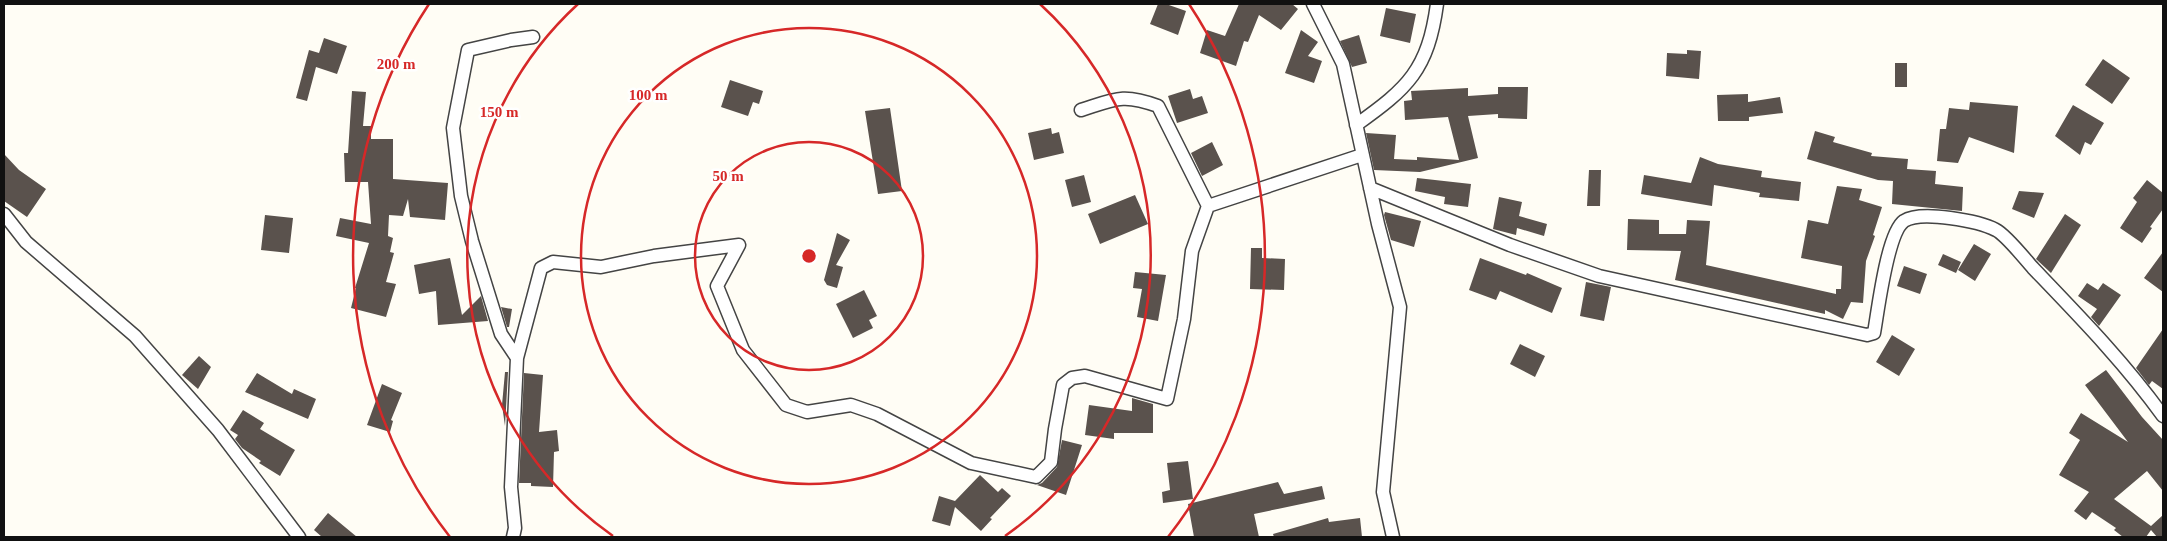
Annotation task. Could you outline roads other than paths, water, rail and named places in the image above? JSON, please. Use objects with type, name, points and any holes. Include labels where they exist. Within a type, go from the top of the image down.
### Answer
[{"type":"street","points":[[1313,4],[1343,64],[1362,155],[1400,307],[1383,492],[1393,537]]},
{"type":"street","points":[[1356,125],[1385,104],[1409,82],[1433,34],[1437,4]]},
{"type":"street","points":[[517,358],[501,334],[472,241],[462,196],[453,128],[468,50],[533,37]]},
{"type":"street","points":[[512,537],[515,528],[511,488],[517,358],[541,268],[553,262],[602,266],[654,256],[739,245],[717,286],[743,350],[786,405],[807,412],[851,405],[877,414],[971,463],[1036,477],[1051,462],[1063,385],[1072,378],[1085,376],[1167,399],[1184,320],[1192,251],[1208,206],[1158,106],[1141,99],[1120,98],[1081,110]]},
{"type":"street","points":[[1208,206],[1362,155]]},
{"type":"street","points":[[1370,188],[1510,245],[1599,276],[1867,335],[1874,333],[1888,257],[1894,238],[1903,222],[1913,217],[1956,218],[1998,231],[2138,381],[2163,416]]},
{"type":"street","points":[[4,214],[26,242],[135,336],[218,430],[299,537]]}]
